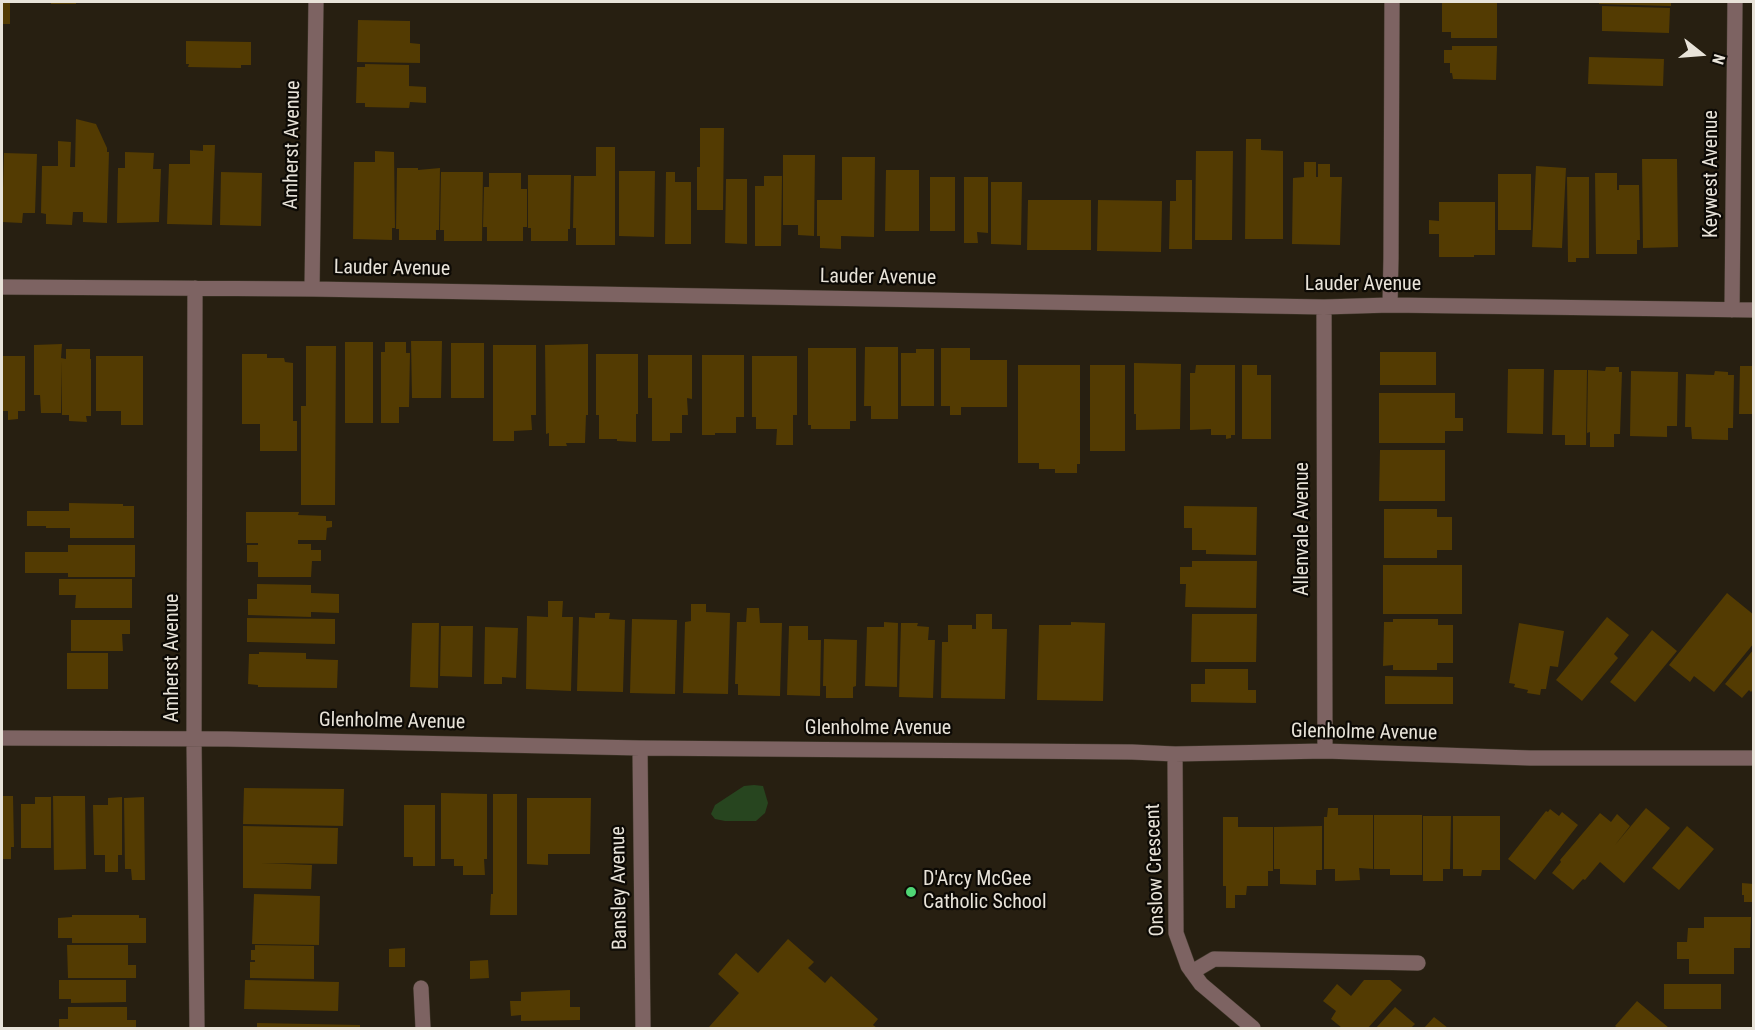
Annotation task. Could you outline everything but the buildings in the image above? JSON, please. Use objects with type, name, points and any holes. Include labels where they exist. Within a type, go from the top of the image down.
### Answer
[{"type":"street","name":"Amherst Avenue","points":[[312,289],[316,2]]},
{"type":"street","points":[[1390,305],[1392,2]]},
{"type":"street","name":"Keywest Avenue","points":[[1732,310],[1735,2]]},
{"type":"street","name":"Lauder Avenue","points":[[2,287],[312,289],[1324,307],[1390,305],[1754,310]]},
{"type":"street","name":"Amherst Avenue","points":[[195,288],[194,739],[197,1029]]},
{"type":"street","name":"Allenvale Avenue","points":[[1324,307],[1324,751]]},
{"type":"street","name":"Glenholme Avenue","points":[[2,738],[194,739],[640,748],[1175,754],[1324,751],[1530,758],[1754,758]]},
{"type":"street","name":"Bansley Avenue","points":[[640,748],[643,1029]]},
{"type":"street","name":"Onslow Crescent","points":[[1175,754],[1176,933],[1192,972],[1201,984],[1253,1029]]},
{"type":"street","points":[[1192,972],[1214,959],[1418,963]]},
{"type":"street","points":[[421,988],[423,1029]]},
{"type":"green space","points":[[744,786],[763,786],[768,803],[765,813],[756,821],[725,821],[715,819],[711,814],[715,805]]},
{"type":"place","name":"D'Arcy McGee Catholic School","points":[[911,892]]}]
